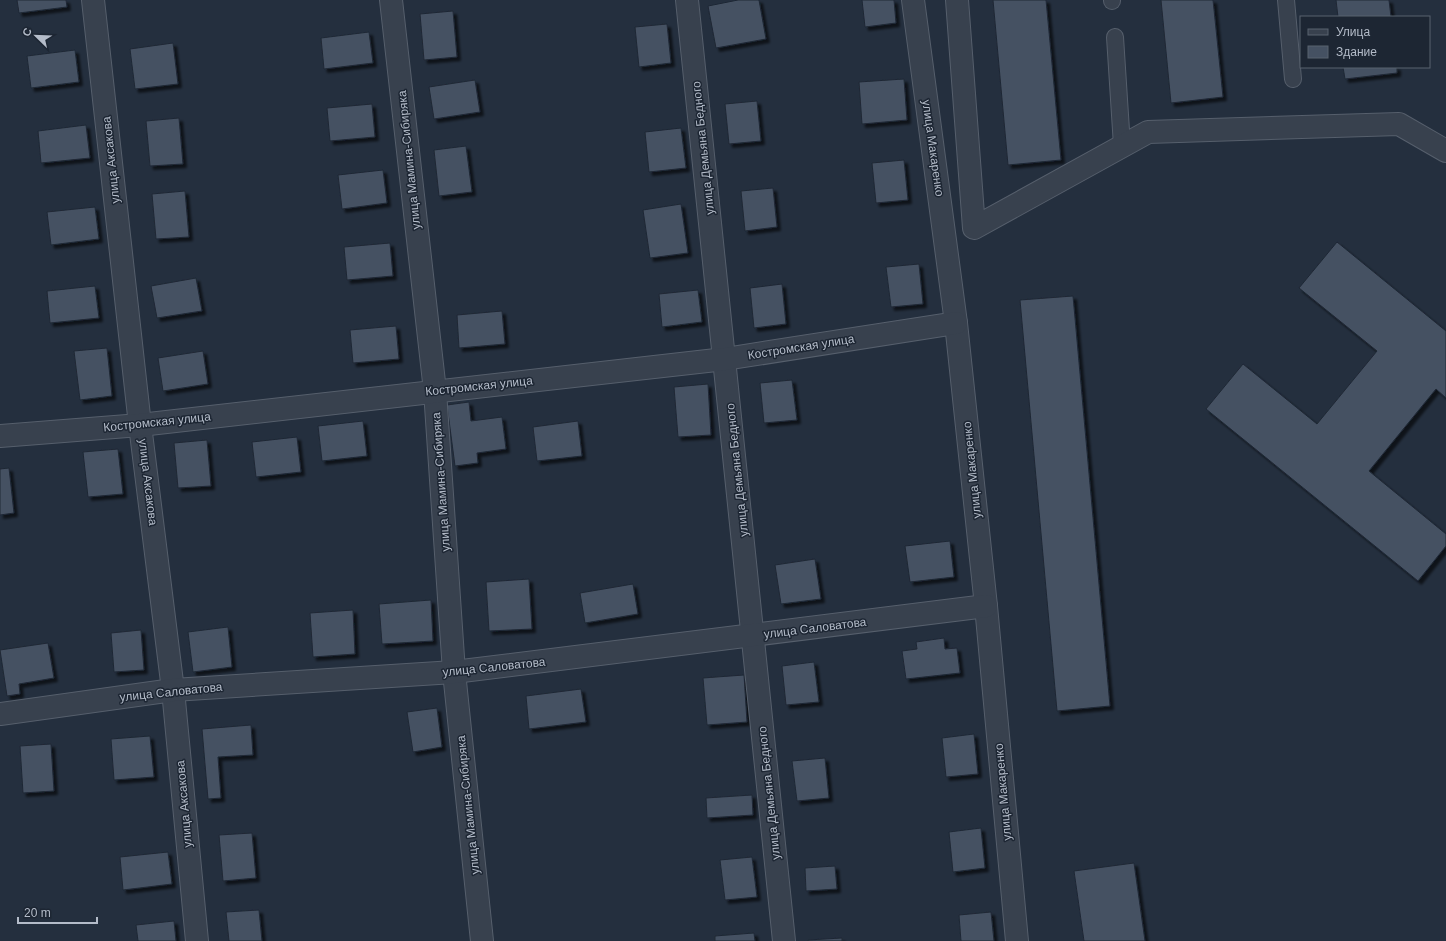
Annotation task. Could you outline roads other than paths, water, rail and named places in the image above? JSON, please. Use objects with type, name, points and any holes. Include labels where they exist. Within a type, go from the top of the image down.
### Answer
[{"type":"street","name":"улица Аксакова","points":[[94,0],[140,425],[173,690],[197,941]]},
{"type":"street","name":"улица Мамина-Сибиряка","points":[[391,0],[435,391],[454,672],[482,941]]},
{"type":"street","name":"улица Демьяна Бедного","points":[[687,0],[754,636],[784,941]]},
{"type":"street","name":"улица Макаренко","points":[[913,0],[956,323],[986,606],[1017,941]]},
{"type":"street","points":[[957,0],[974,228],[1148,132],[1399,124],[1446,152]]},
{"type":"street","name":"Костромская улица","points":[[0,436],[140,425],[725,359],[956,323]]},
{"type":"street","name":"улица Саловатова","points":[[0,714],[173,690],[454,672],[754,636],[986,606]]},
{"type":"lane","points":[[1286,0],[1293,79]]},
{"type":"lane","points":[[1115,37],[1122,146]]}]
